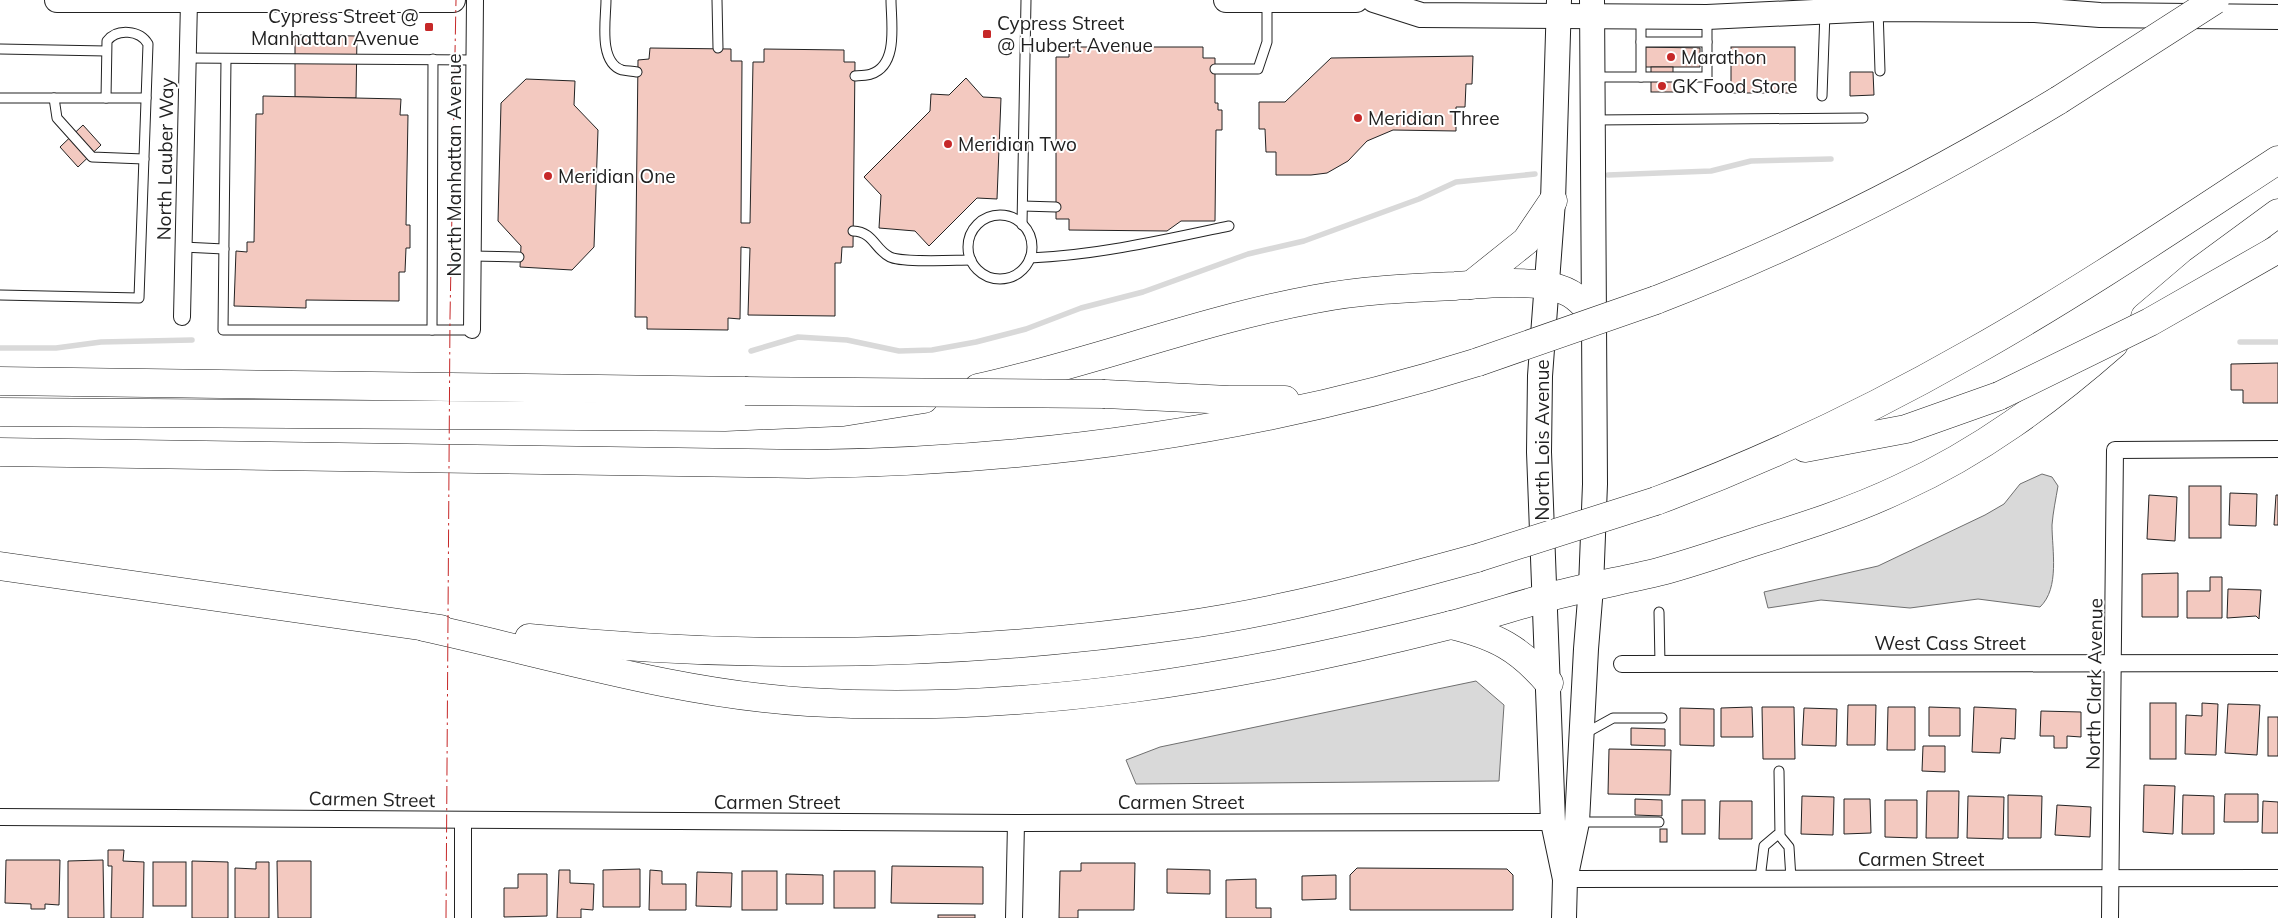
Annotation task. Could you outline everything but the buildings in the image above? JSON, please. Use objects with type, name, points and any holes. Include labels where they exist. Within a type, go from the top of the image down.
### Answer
[{"type":"highway","points":[[0,452],[678,463],[866,463],[1004,456],[1088,446],[1221,426],[1364,395],[1478,362],[1656,300],[1777,251],[1844,219],[1982,147],[2059,100],[2214,0]]},
{"type":"highway","points":[[0,566],[424,627],[535,639],[713,650],[862,651],[961,648],[1062,640],[1179,626],[1294,604],[1386,583],[1477,558],[1656,501],[1718,476],[1832,424],[1970,354],[2084,285],[2278,160]]},
{"type":"highway","points":[[1472,285],[1526,241],[1553,201]]},
{"type":"highway","points":[[424,627],[595,668],[676,685],[756,697],[855,704],[954,705],[1046,698],[1166,682],[1282,662],[1451,625],[1545,598],[1661,571],[1834,517],[1938,470],[2034,410],[2080,374],[2199,271],[2278,213]]},
{"type":"highway","points":[[1718,476],[1798,450],[1906,429],[2000,396],[2150,322],[2278,249]]},
{"type":"highway","points":[[0,412],[725,417],[842,412],[897,404],[1004,382],[1072,365],[1212,323],[1316,298],[1472,285],[1546,286],[1560,289],[1575,296],[1595,318]]},
{"type":"highway","points":[[0,381],[1106,394],[1267,401],[1364,395]]},
{"type":"highway","points":[[1451,625],[1476,631],[1508,644],[1531,663],[1549,683]]},
{"type":"street","points":[[57,0],[454,0]]},
{"type":"street","name":"North Manhattan Avenue","points":[[472,330],[475,0]]},
{"type":"street","points":[[1226,0],[1356,0]]},
{"type":"street","points":[[1374,0],[1421,15],[1559,7],[1592,7],[1641,16],[1707,17],[1878,9],[2035,10],[2100,15],[2278,17]]},
{"type":"street","name":"North Lauber Way","points":[[182,317],[190,1]]},
{"type":"street","name":"North Lois Avenue","points":[[1559,7],[1553,201],[1540,376],[1539,443],[1553,822],[1565,879]]},
{"type":"street","name":"North Lois Avenue","points":[[1564,918],[1565,879],[1577,822],[1591,587],[1595,475],[1595,318],[1591,120],[1592,7]]},
{"type":"street","name":"North Clark Avenue","points":[[2110,918],[2115,450],[2278,449]]},
{"type":"street","name":"West Cass Street","points":[[1622,664],[2278,663]]},
{"type":"street","name":"Carmen Street","points":[[0,817],[1016,823],[1553,822]]},
{"type":"street","points":[[463,821],[463,918]]},
{"type":"street","points":[[1014,918],[1016,823]]},
{"type":"street","name":"Carmen Street","points":[[1565,879],[2278,878]]},
{"type":"lane","points":[[606,0],[608,58],[620,70],[637,72]]},
{"type":"lane","points":[[717,0],[718,48]]},
{"type":"lane","points":[[855,76],[872,74],[886,63],[890,52],[892,0]]},
{"type":"lane","points":[[1022,224],[1026,0]]},
{"type":"lane","points":[[1215,69],[1258,69],[1267,42],[1267,0]]},
{"type":"lane","points":[[1878,9],[1880,71]]},
{"type":"lane","points":[[1822,96],[1825,10]]},
{"type":"lane","points":[[1641,16],[1641,77]]},
{"type":"lane","points":[[1592,77],[1707,77],[1707,17]]},
{"type":"lane","points":[[0,295],[139,298],[148,44],[144,37],[136,33],[111,35],[107,41],[106,98]]},
{"type":"lane","points":[[1641,42],[1707,42]]},
{"type":"lane","points":[[0,49],[106,51]]},
{"type":"lane","points":[[188,58],[474,60]]},
{"type":"lane","points":[[226,59],[224,330],[472,330]]},
{"type":"lane","points":[[432,330],[433,59]]},
{"type":"lane","points":[[0,98],[146,98]]},
{"type":"lane","points":[[54,98],[57,118],[92,157],[144,158]]},
{"type":"lane","points":[[1591,120],[1864,118]]},
{"type":"lane","points":[[1023,206],[1056,207]]},
{"type":"lane","points":[[996,215],[1007,216],[1022,224],[1030,235],[1032,245],[1030,258],[1021,271],[1012,277],[1003,279],[992,278],[982,274],[971,260],[968,245],[970,235],[976,226],[985,219],[996,215]]},
{"type":"lane","points":[[1030,258],[1068,256],[1127,248],[1229,226]]},
{"type":"lane","points":[[853,232],[868,235],[880,250],[891,258],[971,260]]},
{"type":"lane","points":[[183,247],[224,249]]},
{"type":"lane","points":[[473,256],[519,257]]},
{"type":"lane","points":[[1659,612],[1660,664]]},
{"type":"lane","points":[[1582,735],[1613,718],[1662,718]]},
{"type":"lane","points":[[1779,771],[1780,836],[1789,847],[1791,879]]},
{"type":"lane","points":[[1577,822],[1659,822]]},
{"type":"lane","points":[[1760,879],[1764,846],[1777,835],[1780,836]]},
{"type":"shaded area","points":[[2042,474],[2052,477],[2058,486],[2052,525],[2053,579],[2046,599],[2040,607],[1978,599],[1910,608],[1821,600],[1768,608],[1764,592],[1878,566],[1985,515],[2004,504],[2020,484]]},
{"type":"shaded area","points":[[1476,681],[1504,705],[1499,781],[1136,784],[1126,760],[1160,747]]},
{"type":"waterway","points":[[1608,175],[1711,171],[1751,161],[1831,159]]},
{"type":"waterway","points":[[751,351],[798,337],[847,340],[899,351],[932,350],[976,342],[1026,329],[1081,308],[1143,292],[1248,254],[1304,241],[1419,199],[1456,182],[1535,174]]},
{"type":"waterway","points":[[0,348],[56,348],[101,342],[192,340]]},
{"type":"waterway","points":[[2240,342],[2278,342]]},
{"type":"power","points":[[446,918],[450,317],[456,0]]},
{"type":"place","name":"Cypress Street @ Manhattan Avenue","points":[[429,27]]},
{"type":"place","name":"Cypress Street @ Hubert Avenue","points":[[987,34]]},
{"type":"place","name":"Marathon","points":[[1671,57]]},
{"type":"place","name":"GK Food Store","points":[[1662,86]]},
{"type":"place","name":"Meridian Three","points":[[1358,118]]},
{"type":"place","name":"Meridian Two","points":[[948,144]]},
{"type":"place","name":"Meridian One","points":[[548,176]]}]
